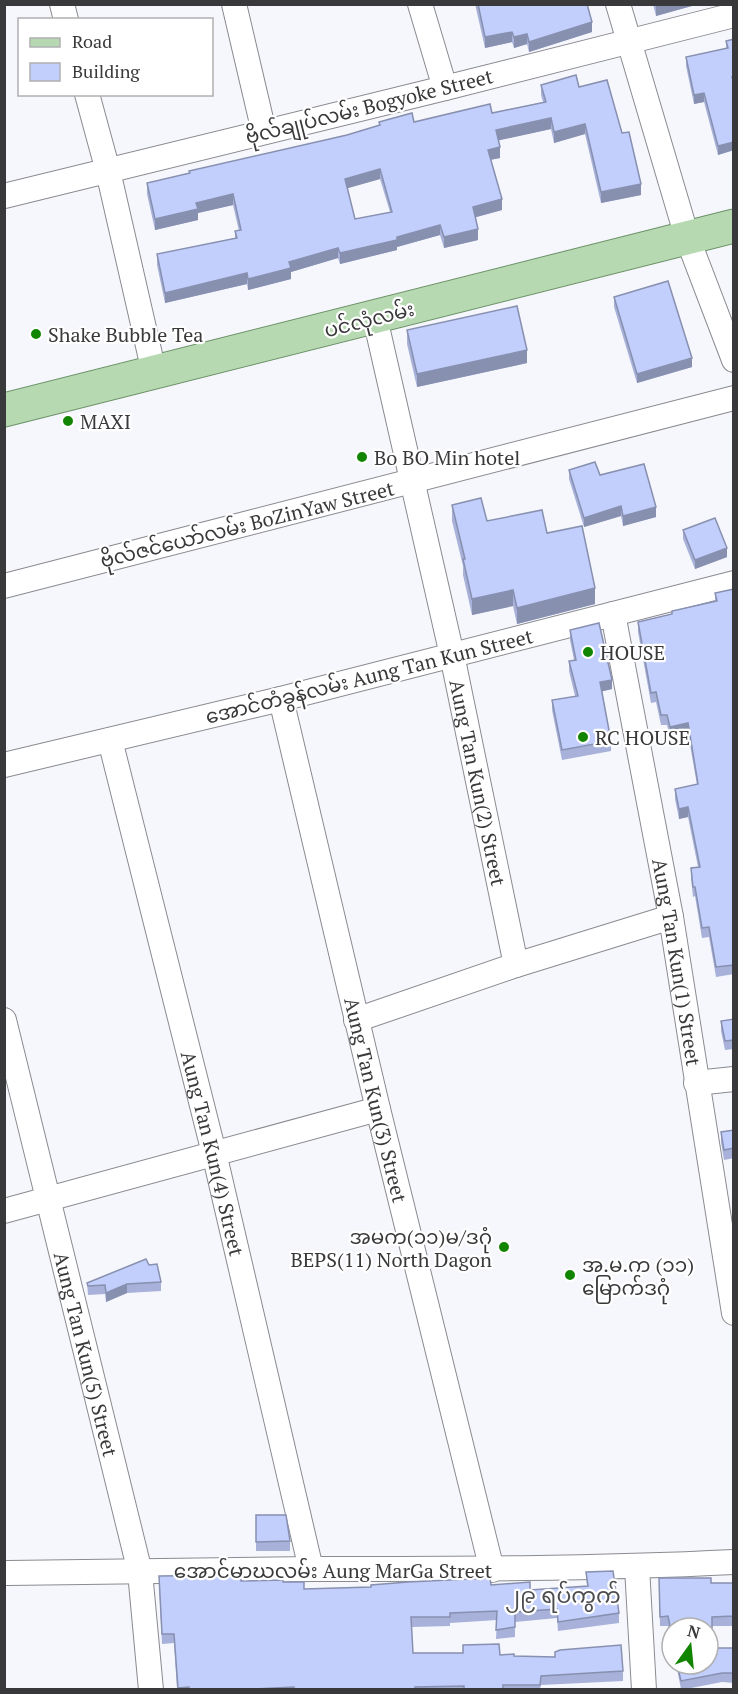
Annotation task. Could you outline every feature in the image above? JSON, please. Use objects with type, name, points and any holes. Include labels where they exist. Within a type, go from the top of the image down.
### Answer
[{"type":"main road","name":"ပင်လုံလမ်း","points":[[4,410],[734,226]]},
{"type":"street","points":[[234,4],[264,132]]},
{"type":"street","points":[[420,4],[445,88]]},
{"type":"street","points":[[618,4],[687,237],[734,360]]},
{"type":"street","name":"ဗိုလ်ချုပ်လမ်း Bogyoke Street","points":[[4,196],[734,15]]},
{"type":"street","points":[[88,96],[108,171],[154,372]]},
{"type":"street","name":"Aung Tan Kun(2) Street","points":[[375,318],[452,655],[516,965]]},
{"type":"street","name":"ဗိုလ်ဇင်ယော်လမ်း BoZinYaw Street","points":[[4,586],[734,398]]},
{"type":"street","name":"အောင်တံခွန်လမ်း Aung Tan Kun Street","points":[[4,765],[281,699],[734,583]]},
{"type":"street","name":"Aung Tan Kun(1) Street","points":[[613,614],[671,918],[734,1313]]},
{"type":"street","name":"Aung Tan Kun(3) Street","points":[[281,699],[356,1020],[492,1570]]},
{"type":"street","name":"Aung Tan Kun(4) Street","points":[[110,740],[214,1153],[311,1569]]},
{"type":"street","points":[[356,1020],[516,965],[671,918]]},
{"type":"street","name":"Aung Tan Kun(5) Street","points":[[4,1020],[140,1572],[151,1689]]},
{"type":"street","points":[[696,1083],[734,1079]]},
{"type":"street","points":[[4,1211],[378,1109]]},
{"type":"street","name":"အောင်မာဃလမ်း Aung MarGa Street","points":[[4,1574],[311,1569],[492,1570],[734,1562]]},
{"type":"street","points":[[637,1567],[644,1689]]},
{"type":"building","points":[[478,4],[587,4],[592,22],[529,42],[527,34],[514,37],[512,32],[485,37]]},
{"type":"building","points":[[734,39],[734,76],[732,77],[734,83],[734,142],[718,146],[704,93],[694,95],[686,57],[728,48],[726,41]]},
{"type":"building","points":[[576,75],[579,87],[607,80],[622,133],[629,132],[641,184],[601,192],[585,124],[554,132],[551,118],[496,130],[500,147],[488,150],[502,199],[473,207],[478,229],[444,237],[440,225],[397,237],[397,240],[340,253],[338,248],[289,262],[291,268],[248,279],[247,273],[165,293],[157,254],[237,238],[235,231],[241,230],[233,194],[196,203],[198,209],[155,219],[147,183],[190,173],[189,171],[347,135],[380,125],[379,122],[412,113],[414,122],[490,104],[492,113],[546,102],[541,85]],"holes":[[[380,169],[392,212],[355,219],[345,179]]]},
{"type":"building","points":[[668,281],[692,358],[637,374],[614,297]]},
{"type":"building","points":[[517,306],[527,350],[417,374],[407,330]]},
{"type":"building","points":[[595,462],[600,475],[644,464],[656,507],[623,516],[621,506],[584,518],[569,470]]},
{"type":"building","points":[[481,498],[487,521],[542,510],[547,533],[582,526],[595,588],[517,608],[513,590],[472,599],[452,505]]},
{"type":"building","points":[[715,518],[727,548],[695,560],[683,530]]},
{"type":"building","points":[[734,589],[734,965],[716,967],[709,927],[702,928],[695,887],[693,887],[691,868],[700,867],[688,807],[679,809],[675,789],[698,784],[688,723],[670,727],[667,715],[661,715],[656,692],[651,693],[638,622],[672,614],[672,611],[717,601],[715,593]]},
{"type":"building","points":[[599,623],[612,680],[600,682],[611,741],[562,750],[552,700],[578,696],[569,661],[576,660],[570,630]]},
{"type":"building","points":[[734,1019],[734,1040],[725,1041],[721,1021]]},
{"type":"building","points":[[734,1130],[734,1148],[724,1150],[721,1132]]},
{"type":"building","points":[[146,1259],[149,1265],[157,1264],[161,1282],[127,1284],[106,1293],[105,1285],[88,1286],[87,1283]]},
{"type":"building","points":[[256,1515],[286,1515],[290,1541],[256,1542]]},
{"type":"building","points":[[613,1571],[619,1613],[558,1622],[557,1609],[515,1612],[515,1627],[496,1630],[497,1611],[450,1613],[450,1617],[411,1617],[413,1653],[463,1653],[463,1645],[499,1644],[500,1655],[555,1657],[555,1652],[560,1650],[621,1645],[623,1671],[541,1676],[540,1685],[503,1685],[503,1689],[464,1689],[464,1686],[415,1687],[415,1689],[178,1688],[174,1634],[162,1634],[159,1576],[241,1575],[241,1581],[304,1582],[304,1589],[371,1587],[371,1585],[408,1582],[490,1578],[491,1585],[530,1582],[530,1590],[588,1586],[586,1572]]},
{"type":"building","points":[[659,1578],[711,1578],[711,1583],[734,1583],[734,1616],[660,1617]]},
{"type":"building","points":[[720,1648],[734,1648],[734,1673],[720,1673]]},
{"type":"building","points":[[680,1676],[707,1676],[681,1681]]},
{"type":"place","name":"Shake Bubble Tea","points":[[36,334]]},
{"type":"place","name":"MAXI","points":[[68,421]]},
{"type":"place","name":"Bo BO Min hotel","points":[[362,457]]},
{"type":"place","name":"HOUSE","points":[[588,652]]},
{"type":"place","name":"RC HOUSE","points":[[583,737]]},
{"type":"place","name":"အမက(၁၁)မ/ဒဂုံ BEPS(11) North Dagon","points":[[504,1247]]},
{"type":"place","name":"အ.မ.က (၁၁) မြောက်ဒဂုံ","points":[[570,1275]]},
{"type":"district","name":"၂၉ ရပ်ကွက်","points":[[563,1594]]}]
